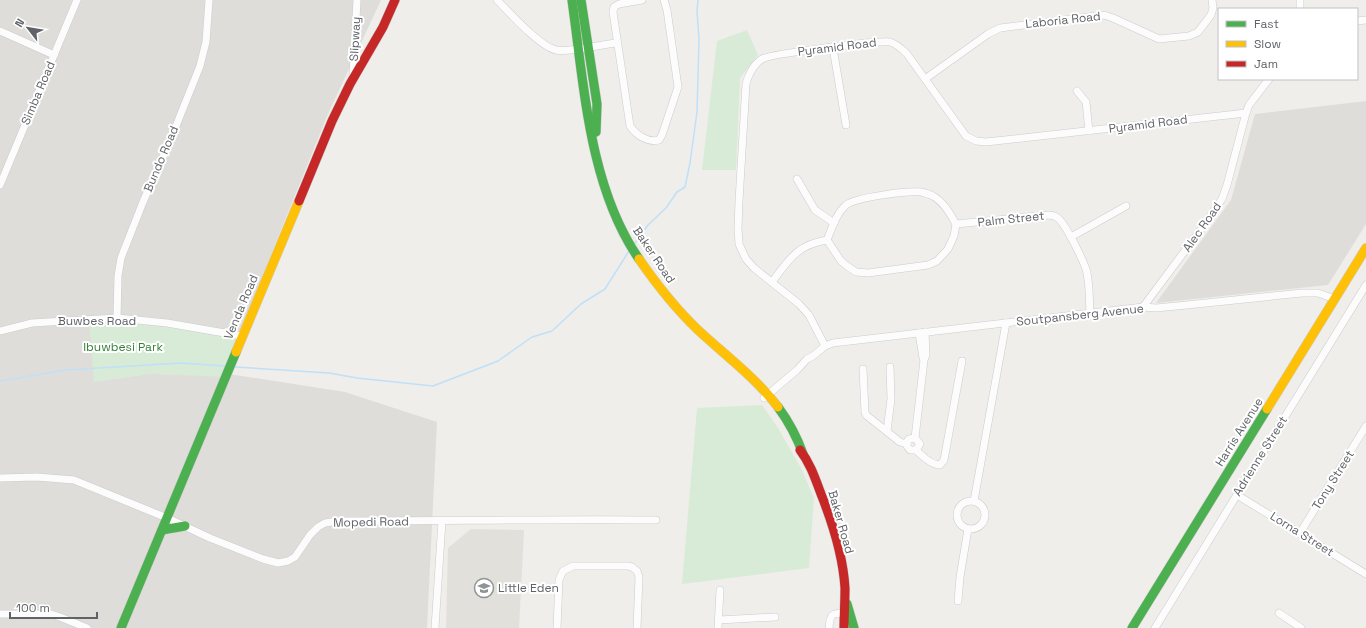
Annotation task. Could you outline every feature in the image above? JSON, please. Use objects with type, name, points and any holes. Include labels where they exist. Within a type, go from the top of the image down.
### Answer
[{"type":"main road","name":"Venda Road","points":[[121,628],[327,134],[353,78],[373,46],[395,0]]},
{"type":"main road","name":"Baker Road","points":[[572,0],[584,47]]},
{"type":"main road","name":"Baker Road","points":[[581,0],[586,96],[595,144],[611,203],[617,219],[638,257],[679,310],[766,396],[792,428],[802,448],[803,454],[831,522],[840,560],[845,600],[844,628]]},
{"type":"main road","name":"Harris Avenue","points":[[1132,628],[1366,248]]},
{"type":"main road","points":[[162,530],[185,526]]},
{"type":"main road","name":"Baker Road","points":[[845,600],[854,628]]},
{"type":"street","name":"Simba Road","points":[[0,185],[77,0]]},
{"type":"street","name":"Bundo Road","points":[[117,318],[118,276],[121,258],[200,66],[206,42],[209,0]]},
{"type":"street","name":"Slipway","points":[[353,78],[357,0]]},
{"type":"street","points":[[497,0],[541,42],[550,48],[560,50],[617,43]]},
{"type":"street","points":[[642,0],[618,4],[614,7],[613,12],[630,126],[635,132],[646,140],[650,141],[659,140],[664,131],[678,87],[667,10],[664,0]]},
{"type":"street","name":"Laboria Road","points":[[925,79],[988,34],[1000,28],[1104,15],[1118,20],[1154,38],[1190,36],[1198,32],[1211,15],[1213,8],[1212,0]]},
{"type":"street","points":[[0,31],[54,55]]},
{"type":"street","name":"Pyramid Road","points":[[825,346],[809,315],[799,304],[746,259],[741,250],[738,239],[744,109],[747,80],[757,64],[767,56],[869,42],[892,42],[904,51],[966,136],[976,141],[1002,141],[1246,113]]},
{"type":"street","points":[[832,48],[846,124]]},
{"type":"street","points":[[1246,113],[1248,105],[1268,80]]},
{"type":"street","points":[[1077,91],[1086,102],[1089,131]]},
{"type":"street","name":"Alec Road","points":[[1143,307],[1222,199],[1246,113]]},
{"type":"street","points":[[797,179],[815,210],[834,224]]},
{"type":"street","points":[[918,192],[925,193],[936,198],[947,209],[956,224],[954,236],[948,249],[937,261],[928,265],[868,273],[856,272],[847,266],[841,261],[827,240],[837,216],[845,206],[856,199],[918,192]]},
{"type":"street","points":[[1071,238],[1126,206]]},
{"type":"street","name":"Palm Street","points":[[956,224],[1050,215],[1060,220],[1071,238],[1086,269],[1090,313]]},
{"type":"street","points":[[772,282],[800,249],[814,243],[827,240]]},
{"type":"street","name":"Adrienne Street","points":[[1155,628],[1366,285]]},
{"type":"street","name":"Soutpansberg Avenue","points":[[825,346],[922,332],[1143,307],[1156,308],[1302,293],[1318,293],[1335,299]]},
{"type":"street","name":"Buwbes Road","points":[[0,331],[32,322],[117,318],[167,323],[242,336]]},
{"type":"street","points":[[974,501],[1006,323]]},
{"type":"street","points":[[915,438],[924,360],[926,355],[922,332]]},
{"type":"street","points":[[766,396],[799,368],[807,359],[825,346]]},
{"type":"street","points":[[863,369],[865,412],[869,418],[900,442],[907,444],[910,450],[916,450],[936,465],[940,465],[944,460],[962,361]]},
{"type":"street","points":[[887,431],[891,399],[890,367]]},
{"type":"street","name":"Tony Street","points":[[1300,533],[1366,426]]},
{"type":"street","points":[[907,444],[909,439],[915,438]]},
{"type":"street","points":[[915,438],[920,444],[916,450]]},
{"type":"street","name":"Mopedi Road","points":[[0,478],[36,477],[74,480],[167,518],[244,552],[278,563],[288,561],[295,557],[310,535],[324,523],[338,521],[546,519],[656,520]]},
{"type":"street","name":"Lorna Street","points":[[1237,495],[1365,573]]},
{"type":"street","points":[[974,501],[982,506],[985,515],[982,524],[978,528],[968,529],[961,525],[958,521],[957,513],[965,502],[974,501]]},
{"type":"street","points":[[435,628],[442,521]]},
{"type":"street","points":[[958,601],[960,577],[968,529]]},
{"type":"street","points":[[557,628],[559,580],[564,570],[573,566],[622,565],[632,567],[637,571],[639,577],[637,628]]},
{"type":"street","points":[[718,628],[720,590]]},
{"type":"street","points":[[829,628],[832,615],[836,613],[844,613]]},
{"type":"street","points":[[1279,613],[1301,628]]},
{"type":"street","points":[[0,614],[51,614],[87,628]]},
{"type":"street","points":[[719,620],[775,617]]},
{"type":"shaded area","points":[[0,0],[381,0],[328,114],[223,373],[345,392],[437,422],[427,628],[0,628]]},
{"type":"shaded area","points":[[1366,101],[1366,224],[1328,285],[1156,303],[1231,200],[1255,114]]},
{"type":"shaded area","name":"Little Eden","points":[[471,529],[524,530],[519,628],[446,628],[448,548]]},
{"type":"green space","points":[[747,30],[758,55],[740,78],[736,170],[702,170],[717,41]]},
{"type":"green space","name":"Ibuwbesi Park","points":[[117,316],[182,321],[246,334],[228,377],[151,374],[94,382],[89,318]]},
{"type":"green space","points":[[762,405],[778,428],[801,468],[814,498],[809,568],[682,584],[697,408]]},
{"type":"waterway","points":[[635,243],[648,225],[666,208],[677,192],[685,187],[697,112],[699,39],[697,11],[698,0]]},
{"type":"waterway","points":[[235,367],[329,373],[357,378],[433,386],[498,361],[532,337],[552,331],[581,304],[605,289],[629,251]]},
{"type":"waterway","points":[[0,381],[66,370],[181,363],[225,366]]},
{"type":"traffic: fast","points":[[572,0],[585,100],[599,168],[609,200],[622,231],[639,259]]},
{"type":"traffic: fast","points":[[581,0],[597,104],[596,132]]},
{"type":"traffic: fast","points":[[121,628],[236,352]]},
{"type":"traffic: fast","points":[[778,407],[786,418],[803,454]]},
{"type":"traffic: fast","points":[[1132,628],[1267,409]]},
{"type":"traffic: fast","points":[[162,530],[185,526]]},
{"type":"traffic: fast","points":[[847,604],[854,628]]},
{"type":"traffic: slow","points":[[236,352],[299,201]]},
{"type":"traffic: slow","points":[[1267,409],[1366,248]]},
{"type":"traffic: slow","points":[[639,259],[682,314],[750,376],[778,407]]},
{"type":"traffic: jam","points":[[299,201],[332,121],[350,84],[383,27],[395,0]]},
{"type":"traffic: jam","points":[[800,450],[817,482],[830,517],[840,552],[845,588],[844,628]]},
{"type":"place","name":"Little Eden","points":[[484,588]]}]
